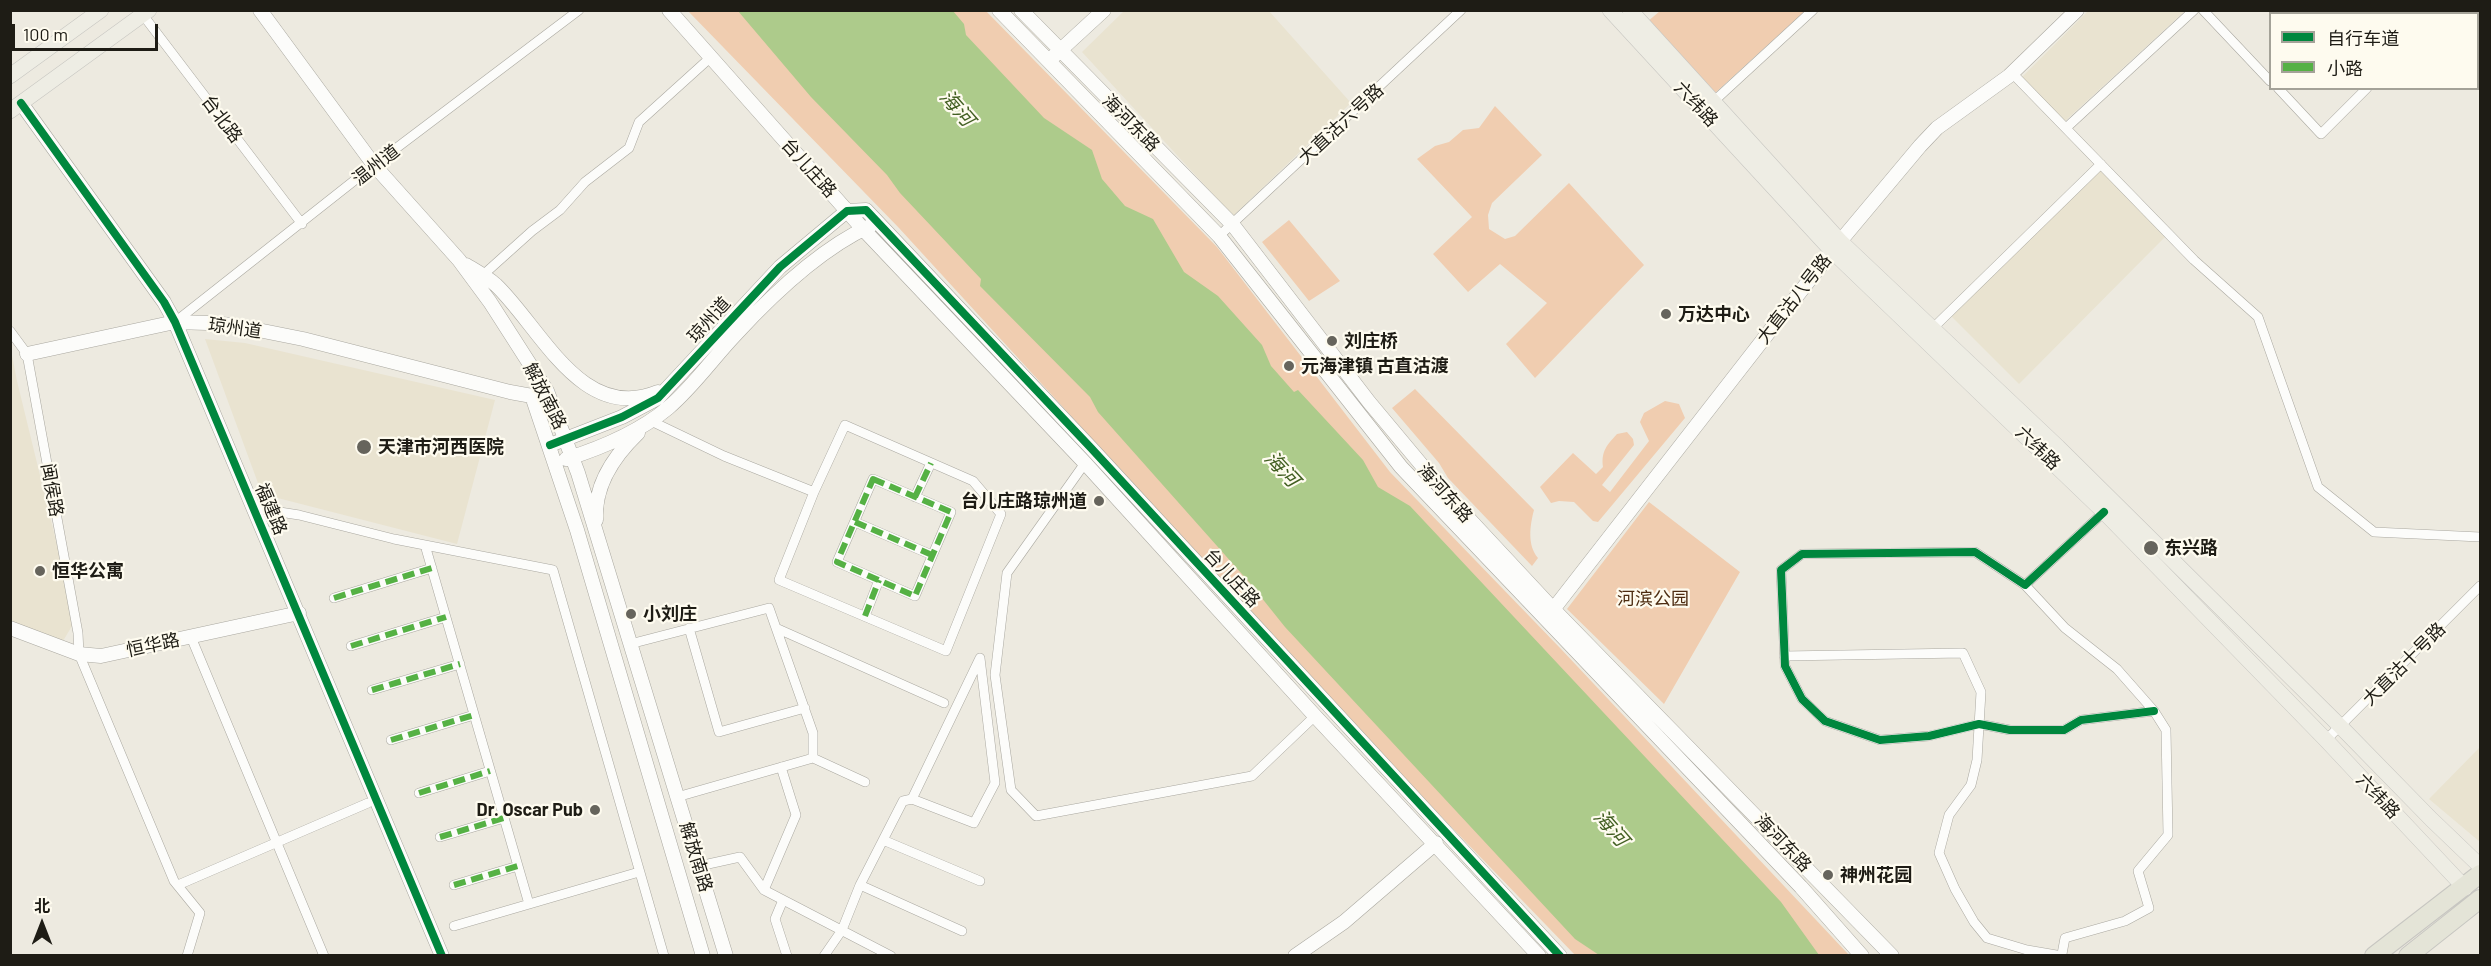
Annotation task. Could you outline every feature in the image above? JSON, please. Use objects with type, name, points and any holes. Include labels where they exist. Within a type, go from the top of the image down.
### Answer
[{"type":"highway","points":[[2374,956],[2473,887],[2481,874]]},
{"type":"highway","points":[[2408,956],[2481,899]]},
{"type":"main road","points":[[10,76],[101,10]]},
{"type":"main road","name":"六纬路","points":[[1610,10],[1836,246],[2104,512],[2473,887]]},
{"type":"main road","name":"六纬路","points":[[1630,10],[1713,102],[1836,246],[1932,329],[2066,455],[2481,866]]},
{"type":"main road","points":[[16,107],[146,13]]},
{"type":"street","name":"解放南路","points":[[260,10],[374,165],[459,260],[490,302],[547,391],[573,457],[726,956]]},
{"type":"street","name":"温州道","points":[[175,322],[374,165],[579,10]]},
{"type":"street","name":"台儿庄路","points":[[669,10],[863,229],[1085,463],[1315,716],[1436,843],[1539,956]]},
{"type":"street","name":"海河东路","points":[[999,10],[1219,236],[1401,467],[1892,955]]},
{"type":"street","name":"海河东路","points":[[1021,10],[1233,225],[1417,462],[1549,615],[1862,956]]},
{"type":"street","points":[[1057,48],[1091,10]]},
{"type":"street","points":[[1045,59],[1104,10]]},
{"type":"street","name":"大直沽六号路","points":[[1219,236],[1461,10]]},
{"type":"street","points":[[1713,102],[1813,10]]},
{"type":"street","name":"大直沽八号路","points":[[1549,615],[1836,246],[1920,146],[1937,128],[2013,73],[2076,10]]},
{"type":"street","points":[[2066,128],[2194,10]]},
{"type":"street","points":[[2204,10],[2269,79]]},
{"type":"street","name":"台北路","points":[[146,13],[302,224]]},
{"type":"street","points":[[483,275],[532,231],[560,210],[585,182],[629,148],[639,122],[711,57]]},
{"type":"street","points":[[2013,73],[2194,260],[2258,317],[2318,487],[2374,532],[2481,537]]},
{"type":"street","points":[[2280,90],[2321,134],[2365,90]]},
{"type":"street","name":"福建路","points":[[16,107],[164,302],[175,322],[442,956]]},
{"type":"street","points":[[1932,329],[2101,164]]},
{"type":"street","points":[[847,211],[866,210],[879,222]]},
{"type":"street","name":"琼州道","points":[[549,445],[649,404],[670,387],[728,320],[780,267],[847,211]]},
{"type":"street","name":"台儿庄路","points":[[879,222],[1100,457],[1560,956]]},
{"type":"street","name":"琼州道","points":[[555,462],[573,457],[651,421],[679,398],[763,306],[834,247],[879,222]]},
{"type":"street","points":[[459,260],[483,275],[503,293],[566,367],[592,390],[624,399],[651,395],[670,387]]},
{"type":"street","name":"琼州道","points":[[27,354],[175,322],[233,325],[303,339],[532,396]]},
{"type":"street","name":"闽侯路","points":[[10,331],[27,354],[78,633],[79,654],[178,885],[200,913],[187,956]]},
{"type":"street","points":[[532,396],[547,391]]},
{"type":"street","name":"解放南路","points":[[532,396],[555,462],[703,956]]},
{"type":"street","points":[[596,531],[596,507],[606,475],[621,450],[651,421],[724,456],[814,492]]},
{"type":"street","points":[[845,425],[931,463],[973,481],[1001,514],[946,651],[779,580],[814,492],[845,425]]},
{"type":"street","points":[[915,497],[931,463]]},
{"type":"street","points":[[1085,463],[1007,573],[995,675],[1011,790],[1036,816],[1252,776],[1315,716]]},
{"type":"street","points":[[873,479],[951,512],[915,596],[837,562],[855,522],[873,479]]},
{"type":"street","points":[[254,508],[299,515],[425,545],[553,570],[664,956]]},
{"type":"street","points":[[2025,585],[2104,512]]},
{"type":"street","points":[[855,522],[932,555]]},
{"type":"street","points":[[425,545],[529,904]]},
{"type":"street","points":[[1784,656],[1963,653],[1981,692],[1979,724],[1977,760],[1971,785],[1949,815],[1939,854],[1969,914],[1987,938],[2027,950],[2062,955],[2065,938],[2125,921],[2149,908],[2138,871],[2168,836],[2166,730],[2154,711],[2117,669],[2065,628],[2025,585],[1975,552],[1802,554],[1781,570],[1784,656],[1785,666],[1802,699],[1825,721],[1880,740],[1929,736],[1979,724],[2010,730],[2064,730],[2081,720],[2154,711]]},
{"type":"street","points":[[334,597],[432,568]]},
{"type":"street","points":[[864,616],[879,580]]},
{"type":"street","name":"大直沽十号路","points":[[2326,740],[2481,586]]},
{"type":"street","points":[[630,644],[769,608],[813,734],[813,758]]},
{"type":"street","name":"恒华路","points":[[10,628],[79,654],[101,656],[299,613]]},
{"type":"street","points":[[351,646],[446,617]]},
{"type":"street","points":[[689,628],[719,732],[805,708]]},
{"type":"street","points":[[776,628],[945,703]]},
{"type":"street","points":[[191,637],[324,956]]},
{"type":"street","points":[[824,956],[842,930],[860,885],[903,801],[912,799],[974,823],[995,783],[980,658],[912,799]]},
{"type":"street","points":[[372,690],[459,664]]},
{"type":"street","points":[[391,740],[474,715]]},
{"type":"street","points":[[677,797],[813,758],[865,782]]},
{"type":"street","points":[[764,890],[796,815],[781,767]]},
{"type":"street","points":[[419,793],[490,771]]},
{"type":"street","points":[[178,885],[369,803]]},
{"type":"street","points":[[440,837],[504,818]]},
{"type":"street","points":[[883,840],[980,881]]},
{"type":"street","points":[[1295,956],[1344,922],[1436,843]]},
{"type":"street","points":[[699,866],[740,857],[764,890],[891,956]]},
{"type":"street","points":[[454,885],[518,866]]},
{"type":"street","points":[[454,926],[639,872]]},
{"type":"street","points":[[860,885],[962,931]]},
{"type":"street","points":[[783,900],[775,919],[787,956]]},
{"type":"shaded area","points":[[1124,11],[1269,11],[1351,103],[1233,216],[1082,52]]},
{"type":"shaded area","points":[[2088,11],[2185,11],[2064,122],[2021,78]]},
{"type":"shaded area","points":[[2099,169],[2165,237],[2019,384],[1951,316]]},
{"type":"shaded area","name":"天津市河西医院","points":[[205,339],[245,343],[495,400],[457,544],[262,494]]},
{"type":"shaded area","points":[[10,345],[66,582],[72,626],[63,641],[11,622]]},
{"type":"shaded area","points":[[2480,747],[2480,842],[2429,799]]},
{"type":"green space","points":[[688,11],[986,11],[1217,247],[1390,472],[1561,649],[1849,955],[1575,955],[1375,748],[899,228]]},
{"type":"green space","points":[[1660,11],[1805,11],[1715,93],[1647,22]]},
{"type":"green space","points":[[1495,106],[1542,155],[1492,203],[1488,215],[1489,229],[1505,239],[1515,236],[1569,183],[1644,265],[1535,378],[1506,344],[1547,303],[1500,264],[1468,292],[1433,254],[1472,217],[1417,159],[1435,146],[1449,142],[1463,130],[1479,128]]},
{"type":"green space","points":[[1289,220],[1340,281],[1309,301],[1262,242]]},
{"type":"green space","points":[[1415,389],[1534,510],[1531,541],[1538,558],[1532,566],[1448,478],[1439,463],[1392,408]]},
{"type":"green space","points":[[1665,401],[1679,404],[1685,418],[1598,522],[1593,521],[1574,502],[1551,503],[1540,487],[1573,453],[1596,474],[1603,467],[1604,452],[1608,445],[1617,434],[1627,432],[1633,439],[1634,445],[1602,485],[1610,492],[1649,441],[1640,422],[1644,413]]},
{"type":"green space","name":"河滨公园","points":[[1649,502],[1740,572],[1664,704],[1567,609]]},
{"type":"water","name":"海河","points":[[738,11],[953,11],[964,24],[966,35],[1044,118],[1092,150],[1102,179],[1125,206],[1153,219],[1184,272],[1218,296],[1262,345],[1271,366],[1294,392],[1298,390],[1363,460],[1378,487],[1410,506],[1781,902],[1819,955],[1599,955],[1575,939],[1285,627],[1249,582],[1098,412],[1090,397],[980,286],[981,279],[900,193],[887,175],[811,97]]},
{"type":"marked path","points":[[915,497],[931,463]]},
{"type":"marked path","points":[[873,479],[951,512],[915,596],[837,562],[873,479]]},
{"type":"marked path","points":[[855,522],[932,555]]},
{"type":"marked path","points":[[334,598],[432,568]]},
{"type":"marked path","points":[[865,616],[879,580]]},
{"type":"marked path","points":[[351,646],[446,617]]},
{"type":"marked path","points":[[372,690],[460,664]]},
{"type":"marked path","points":[[391,740],[474,715]]},
{"type":"marked path","points":[[419,793],[490,771]]},
{"type":"marked path","points":[[440,837],[504,818]]},
{"type":"marked path","points":[[454,885],[518,866]]},
{"type":"cycle path","points":[[21,103],[164,302],[175,322],[442,956]]},
{"type":"cycle path","points":[[550,445],[622,417],[658,398],[780,267],[847,211],[866,210],[1091,448],[1560,956]]},
{"type":"cycle path","points":[[2104,512],[2025,585],[1975,552],[1802,554],[1781,570],[1785,666],[1802,699],[1825,721],[1880,740],[1929,736],[1979,724],[2010,730],[2064,730],[2081,720],[2154,711]]},
{"type":"place","name":"万达中心","points":[[1666,314]]},
{"type":"place","name":"刘庄桥","points":[[1332,341]]},
{"type":"place","name":"元海津镇 古直沽渡","points":[[1289,366]]},
{"type":"place","name":"天津市河西医院","points":[[364,447]]},
{"type":"place","name":"台儿庄路琼州道","points":[[1099,501]]},
{"type":"place","name":"东兴路","points":[[2151,548]]},
{"type":"place","name":"恒华公寓","points":[[40,571]]},
{"type":"place","name":"小刘庄","points":[[631,614]]},
{"type":"place","name":"Dr. Oscar Pub","points":[[595,810]]},
{"type":"place","name":"神州花园","points":[[1828,875]]}]
